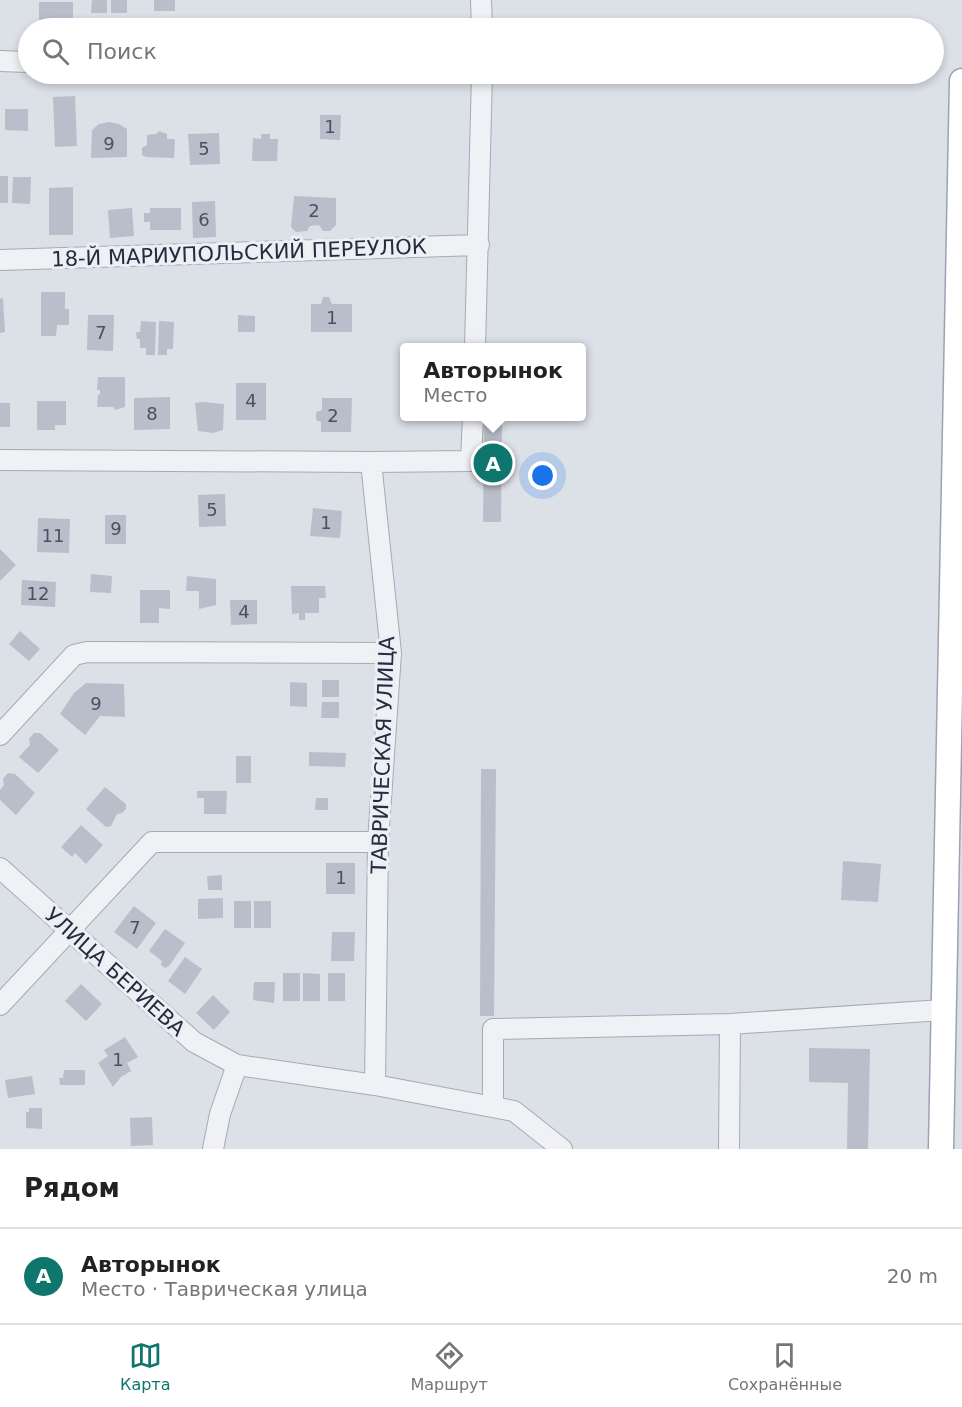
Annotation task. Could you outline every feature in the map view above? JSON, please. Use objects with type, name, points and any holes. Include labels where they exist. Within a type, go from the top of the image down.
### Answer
[{"type":"main road","points":[[941,1149],[962,81]]},
{"type":"street","points":[[481,0],[482,18]]},
{"type":"street","points":[[0,62],[18,62]]},
{"type":"street","points":[[475,343],[482,84]]},
{"type":"street","name":"18-Й МАРИУПОЛЬСКИЙ ПЕРЕУЛОК","points":[[0,260],[479,245]]},
{"type":"street","points":[[0,460],[471,461],[473,421]]},
{"type":"street","name":"ТАВРИЧЕСКАЯ УЛИЦА","points":[[371,462],[391,653],[378,842],[375,1085]]},
{"type":"street","points":[[0,735],[74,655],[87,652],[391,653]]},
{"type":"street","points":[[0,1005],[152,842],[378,842]]},
{"type":"street","name":"УЛИЦА БЕРИЕВА","points":[[0,868],[194,1042],[237,1065],[375,1085],[514,1111],[562,1149]]},
{"type":"street","points":[[493,1107],[493,1029],[730,1024],[944,1010]]},
{"type":"street","points":[[729,1149],[730,1024]]},
{"type":"street","points":[[213,1149],[220,1114],[237,1065]]},
{"type":"building","points":[[92,0],[107,0],[107,13],[91,13]]},
{"type":"building","points":[[111,0],[127,0],[127,13],[111,13]]},
{"type":"building","points":[[154,0],[175,0],[175,11],[154,11]]},
{"type":"building","points":[[39,2],[73,2],[73,18],[39,18]]},
{"type":"building","points":[[75,96],[77,146],[55,147],[53,97]]},
{"type":"building","points":[[5,109],[28,109],[28,131],[5,130]]},
{"type":"building","points":[[320,115],[341,115],[340,140],[320,139]]},
{"type":"building","points":[[109,122],[127,129],[127,157],[91,158],[92,130],[99,124]]},
{"type":"building","points":[[159,131],[167,134],[167,139],[175,139],[174,158],[142,155],[142,148],[147,145],[147,135],[156,134]]},
{"type":"building","points":[[219,133],[220,164],[190,165],[188,134]]},
{"type":"building","points":[[261,134],[270,134],[270,139],[278,139],[277,161],[252,161],[253,138],[261,139]]},
{"type":"building","points":[[0,176],[8,176],[8,203],[0,203]]},
{"type":"building","points":[[13,177],[31,177],[30,204],[12,203]]},
{"type":"building","points":[[73,187],[73,235],[49,235],[49,188]]},
{"type":"building","points":[[294,196],[336,198],[336,225],[330,231],[323,231],[319,225],[310,226],[307,231],[296,232],[291,227]]},
{"type":"building","points":[[215,201],[216,237],[193,238],[192,202]]},
{"type":"building","points":[[132,208],[134,236],[110,238],[108,210]]},
{"type":"building","points":[[150,208],[181,208],[181,230],[150,230],[150,222],[144,222],[144,213],[150,213]]},
{"type":"building","points":[[41,292],[65,292],[65,309],[69,309],[69,325],[57,325],[56,336],[41,336]]},
{"type":"building","points":[[323,297],[329,297],[332,304],[352,304],[352,332],[311,332],[311,304],[321,304]]},
{"type":"building","points":[[3,298],[5,332],[0,333],[0,299]]},
{"type":"building","points":[[88,315],[114,315],[113,351],[87,350]]},
{"type":"building","points":[[238,315],[255,316],[255,332],[238,332]]},
{"type":"building","points":[[141,321],[156,322],[155,355],[146,355],[146,348],[140,348],[140,339],[137,339],[136,332],[140,332]]},
{"type":"building","points":[[159,321],[174,322],[173,349],[167,349],[167,355],[158,355]]},
{"type":"building","points":[[98,377],[125,377],[125,407],[115,410],[113,407],[97,407],[98,394],[100,395],[100,390],[97,390]]},
{"type":"building","points":[[236,383],[266,383],[266,420],[236,420]]},
{"type":"building","points":[[170,397],[170,429],[134,430],[134,398]]},
{"type":"building","points":[[322,398],[352,398],[351,432],[321,432],[321,422],[316,420],[316,412],[322,410]]},
{"type":"building","points":[[37,401],[66,401],[66,425],[55,425],[55,430],[37,430]]},
{"type":"building","points":[[0,403],[10,403],[10,427],[0,427]]},
{"type":"building","points":[[195,403],[224,404],[223,430],[213,433],[198,431]]},
{"type":"building","points":[[484,421],[502,421],[501,522],[483,522]]},
{"type":"building","points":[[225,494],[226,526],[199,527],[198,495]]},
{"type":"building","points":[[313,508],[342,511],[340,538],[310,536]]},
{"type":"building","points":[[105,515],[126,515],[126,544],[105,544]]},
{"type":"building","points":[[38,518],[70,519],[69,553],[37,552]]},
{"type":"building","points":[[0,549],[16,565],[0,581]]},
{"type":"building","points":[[91,574],[112,576],[111,593],[90,592]]},
{"type":"building","points":[[187,576],[216,579],[216,605],[199,609],[199,591],[186,591]]},
{"type":"building","points":[[22,580],[56,582],[55,607],[21,605]]},
{"type":"building","points":[[291,586],[325,586],[326,598],[319,598],[319,613],[305,613],[305,620],[299,620],[299,613],[292,614]]},
{"type":"building","points":[[140,590],[170,590],[170,609],[159,608],[159,623],[140,623]]},
{"type":"building","points":[[230,600],[257,600],[257,624],[231,625]]},
{"type":"building","points":[[20,631],[40,649],[29,661],[9,644]]},
{"type":"building","points":[[322,680],[339,680],[339,697],[322,697]]},
{"type":"building","points":[[290,682],[307,683],[307,707],[290,706]]},
{"type":"building","points":[[86,683],[124,684],[125,717],[100,716],[85,735],[60,714],[74,693]]},
{"type":"building","points":[[322,702],[339,702],[339,718],[321,718]]},
{"type":"building","points":[[34,733],[40,733],[59,750],[38,773],[19,757],[30,745],[29,739]]},
{"type":"building","points":[[309,752],[346,753],[345,767],[309,766]]},
{"type":"building","points":[[236,756],[251,756],[251,783],[236,783]]},
{"type":"building","points":[[481,769],[496,769],[494,1016],[480,1016]]},
{"type":"building","points":[[8,773],[15,774],[35,793],[16,815],[0,800],[0,790],[4,785],[3,779]]},
{"type":"building","points":[[105,787],[126,804],[126,809],[117,814],[111,826],[106,827],[86,809]]},
{"type":"building","points":[[197,791],[227,791],[226,814],[204,814],[204,798],[197,798]]},
{"type":"building","points":[[316,798],[328,798],[328,810],[315,810]]},
{"type":"building","points":[[81,825],[103,845],[86,864],[75,853],[72,857],[61,847]]},
{"type":"building","points":[[843,861],[881,864],[878,902],[841,900]]},
{"type":"building","points":[[326,863],[355,863],[355,894],[326,894]]},
{"type":"building","points":[[222,875],[222,890],[208,890],[207,876]]},
{"type":"building","points":[[223,898],[223,918],[198,919],[198,899]]},
{"type":"building","points":[[234,901],[251,901],[251,928],[234,928]]},
{"type":"building","points":[[254,901],[271,901],[271,928],[254,928]]},
{"type":"building","points":[[134,906],[156,923],[137,949],[114,932]]},
{"type":"building","points":[[165,929],[185,943],[169,966],[165,968],[161,965],[162,961],[149,951]]},
{"type":"building","points":[[332,932],[355,932],[354,961],[331,961]]},
{"type":"building","points":[[185,957],[202,969],[185,994],[168,981]]},
{"type":"building","points":[[283,973],[300,973],[300,1001],[283,1001]]},
{"type":"building","points":[[303,973],[320,974],[320,1001],[303,1001]]},
{"type":"building","points":[[328,973],[345,973],[345,1001],[328,1001]]},
{"type":"building","points":[[254,982],[275,982],[274,1003],[253,1000]]},
{"type":"building","points":[[81,984],[102,1004],[86,1021],[65,1001]]},
{"type":"building","points":[[213,995],[230,1012],[214,1030],[196,1013]]},
{"type":"building","points":[[125,1037],[138,1057],[127,1063],[131,1071],[121,1077],[113,1087],[98,1063],[108,1056],[104,1050]]},
{"type":"building","points":[[809,1048],[870,1049],[868,1149],[847,1149],[848,1083],[809,1082]]},
{"type":"building","points":[[64,1070],[85,1070],[85,1085],[60,1085],[59,1078],[63,1078]]},
{"type":"building","points":[[32,1076],[35,1094],[8,1098],[5,1080]]},
{"type":"building","points":[[29,1108],[42,1108],[42,1129],[26,1128],[26,1112],[29,1112]]},
{"type":"building","points":[[152,1117],[153,1145],[131,1146],[130,1118]]},
{"type":"place","name":"Авторынок","points":[[493,463]]}]
